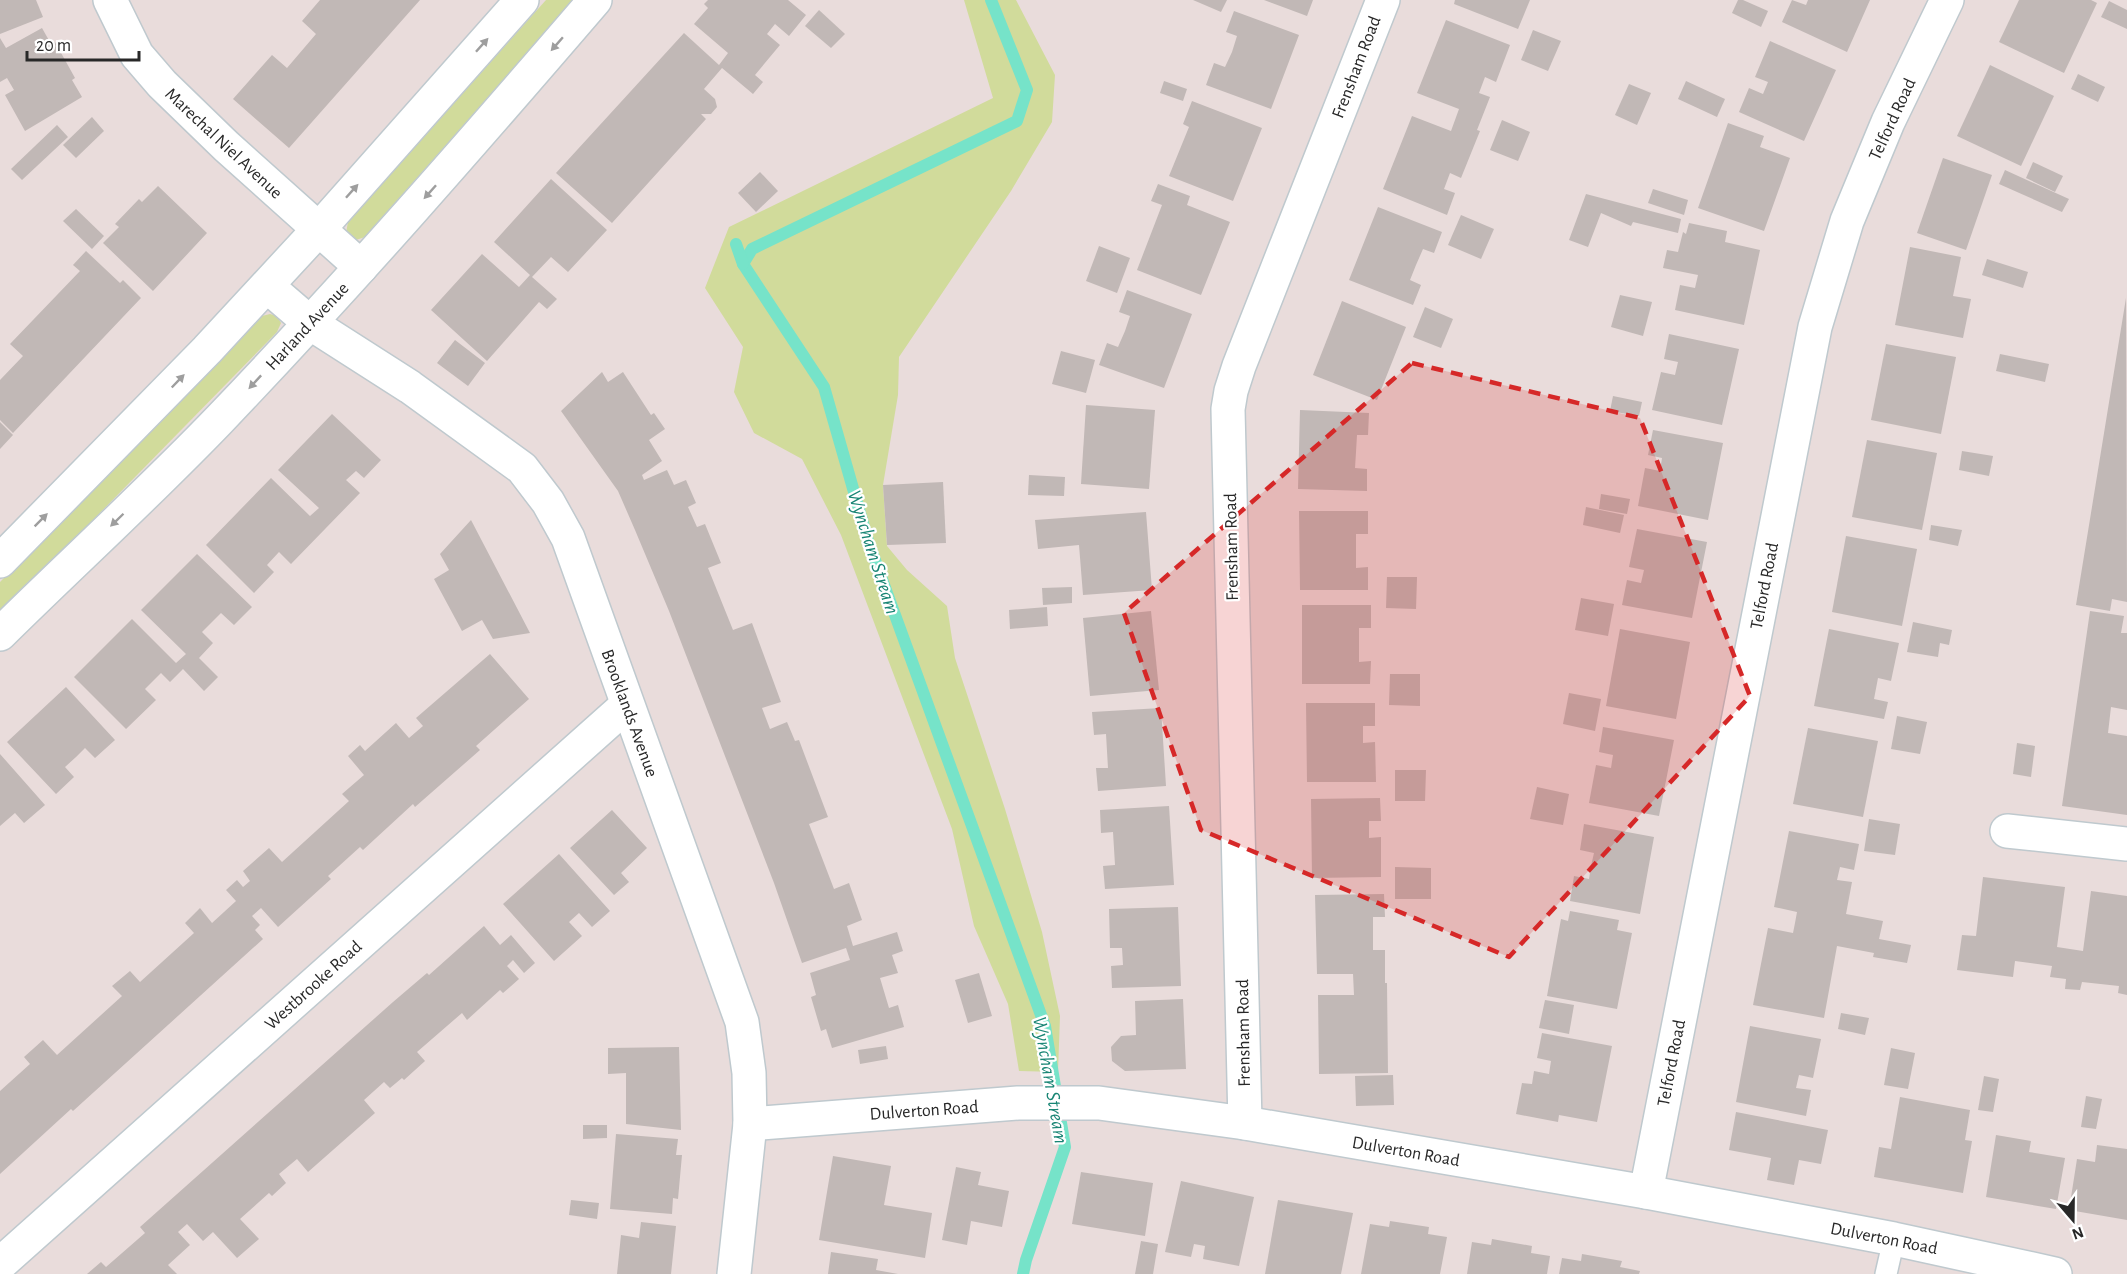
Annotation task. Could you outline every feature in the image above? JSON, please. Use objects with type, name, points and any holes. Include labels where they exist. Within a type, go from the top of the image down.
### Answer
[{"type":"street","name":"Marechal Niel Avenue","points":[[111,0],[137,55],[162,84],[226,146],[361,267]]},
{"type":"street","points":[[0,561],[267,286],[522,0]]},
{"type":"street","name":"Harland Avenue","points":[[0,634],[218,420],[310,323],[437,184],[595,0]]},
{"type":"street","name":"Frensham Road","points":[[1245,1123],[1228,409],[1239,366],[1383,0]]},
{"type":"street","name":"Telford Road","points":[[1646,1192],[1815,327],[1847,221],[1888,122],[1947,0]]},
{"type":"street","name":"Brooklands Avenue","points":[[267,286],[310,323],[410,387],[522,468],[548,502],[568,538],[742,1022],[749,1072],[750,1124],[734,1274]]},
{"type":"street","name":"Westbrooke Road","points":[[0,1264],[627,705]]},
{"type":"street","points":[[2007,831],[2127,844]]},
{"type":"street","name":"Dulverton Road","points":[[750,1124],[1018,1103],[1099,1103],[1245,1123],[1646,1192],[1894,1239],[2055,1274]]},
{"type":"lane","points":[[1886,1274],[1894,1239]]},
{"type":"highlighted area","points":[[1412,363],[1640,418],[1750,696],[1509,957],[1201,830],[1124,613]]},
{"type":"green space","points":[[546,0],[574,0],[365,237],[353,241],[346,233],[348,222]]},
{"type":"green space","points":[[964,0],[1016,0],[1055,75],[1052,122],[1011,191],[899,357],[898,395],[883,485],[887,546],[907,570],[947,606],[955,658],[1005,809],[1042,932],[1060,1016],[1058,1072],[1019,1071],[1008,1004],[974,926],[952,829],[841,535],[802,459],[754,433],[734,392],[743,347],[705,288],[729,227],[993,98]]},
{"type":"green space","points":[[270,314],[277,316],[281,323],[277,332],[0,615],[0,582],[262,316]]},
{"type":"building","points":[[0,0],[36,0],[43,17],[0,34]]},
{"type":"building","points":[[320,0],[420,0],[289,148],[233,99],[272,55],[287,68],[316,34],[302,21]]},
{"type":"building","points":[[708,0],[788,0],[806,15],[789,36],[775,24],[767,34],[780,45],[755,75],[763,82],[753,94],[722,68],[704,89],[715,99],[717,107],[711,114],[701,114],[706,119],[612,223],[556,173],[684,33],[719,65],[728,53],[694,24],[708,8],[704,4]]},
{"type":"building","points":[[1193,0],[1227,0],[1221,12]]},
{"type":"building","points":[[1264,0],[1313,0],[1307,16]]},
{"type":"building","points":[[1455,0],[1530,0],[1518,29],[1454,4]]},
{"type":"building","points":[[1738,0],[1768,11],[1761,27],[1732,13]]},
{"type":"building","points":[[1792,0],[1806,5],[1808,0],[1870,0],[1847,52],[1782,22]]},
{"type":"building","points":[[2019,0],[2091,0],[2097,3],[2064,73],[1999,42]]},
{"type":"building","points":[[2109,1],[2127,10],[2127,29],[2101,17]]},
{"type":"building","points":[[819,10],[845,34],[831,48],[805,26]]},
{"type":"building","points":[[1234,11],[1299,35],[1271,109],[1206,85],[1214,63],[1225,67],[1232,52],[1237,36],[1226,32]]},
{"type":"building","points":[[1446,20],[1510,45],[1496,82],[1485,77],[1479,93],[1490,97],[1477,130],[1480,131],[1461,178],[1450,173],[1444,189],[1455,193],[1447,215],[1383,189],[1412,116],[1451,131],[1459,109],[1417,93]]},
{"type":"building","points":[[42,28],[51,44],[55,42],[75,78],[72,80],[82,97],[25,131],[5,95],[14,90],[7,78],[0,82],[0,38],[6,48]]},
{"type":"building","points":[[1533,30],[1561,41],[1548,71],[1521,60]]},
{"type":"building","points":[[1770,41],[1836,70],[1804,141],[1739,112],[1749,88],[1763,94],[1768,82],[1755,77]]},
{"type":"building","points":[[1990,65],[2054,96],[2021,166],[1957,136]]},
{"type":"building","points":[[2078,74],[2105,87],[2098,102],[2071,89]]},
{"type":"building","points":[[1164,81],[1187,89],[1183,101],[1160,93]]},
{"type":"building","points":[[1686,81],[1725,99],[1717,117],[1678,99]]},
{"type":"building","points":[[1629,84],[1651,93],[1637,125],[1615,115]]},
{"type":"building","points":[[1192,101],[1262,128],[1233,201],[1169,176],[1189,127],[1183,124]]},
{"type":"building","points":[[92,117],[104,131],[76,158],[63,145]]},
{"type":"building","points":[[1502,120],[1530,132],[1518,161],[1490,150]]},
{"type":"building","points":[[1728,123],[1764,136],[1760,147],[1790,158],[1764,231],[1698,208]]},
{"type":"building","points":[[57,125],[68,137],[22,180],[11,169]]},
{"type":"building","points":[[1943,158],[1992,175],[1966,250],[1917,233]]},
{"type":"building","points":[[2033,162],[2063,176],[2055,192],[2026,178]]},
{"type":"building","points":[[2005,170],[2069,199],[2062,212],[1999,184]]},
{"type":"building","points":[[760,172],[778,191],[756,212],[738,193]]},
{"type":"building","points":[[551,179],[607,230],[568,272],[551,257],[532,277],[557,299],[547,309],[539,302],[487,361],[431,310],[482,254],[519,287],[530,275],[494,242]]},
{"type":"building","points":[[1158,184],[1190,196],[1187,205],[1230,222],[1201,295],[1137,270],[1162,205],[1151,201]]},
{"type":"building","points":[[158,186],[207,233],[153,291],[103,243],[119,227],[115,224],[139,199],[142,202]]},
{"type":"building","points":[[1653,189],[1688,200],[1684,215],[1648,203]]},
{"type":"building","points":[[1586,194],[1681,219],[1678,233],[1633,222],[1631,226],[1601,213],[1588,247],[1569,240]]},
{"type":"building","points":[[1378,207],[1442,232],[1434,253],[1423,249],[1410,280],[1421,285],[1413,305],[1349,280]]},
{"type":"building","points":[[76,209],[104,236],[92,249],[63,221]]},
{"type":"building","points":[[1461,215],[1494,229],[1481,259],[1448,245]]},
{"type":"building","points":[[1689,223],[1727,231],[1725,242],[1760,250],[1744,325],[1675,310],[1680,285],[1695,288],[1698,275],[1663,268],[1667,250],[1678,252],[1683,232],[1686,234]]},
{"type":"building","points":[[1099,246],[1130,258],[1117,293],[1086,281]]},
{"type":"building","points":[[1910,247],[1961,257],[1953,296],[1971,299],[1963,338],[1895,325]]},
{"type":"building","points":[[86,251],[120,283],[123,280],[141,298],[13,433],[0,420],[0,380],[23,356],[10,344],[80,271],[73,265]]},
{"type":"building","points":[[1987,259],[2028,272],[2023,288],[1982,275]]},
{"type":"building","points":[[1127,290],[1192,314],[1164,388],[1099,365],[1107,343],[1118,347],[1125,331],[1130,316],[1119,312]]},
{"type":"building","points":[[1620,295],[1652,302],[1643,336],[1611,327]]},
{"type":"building","points":[[2126,298],[2127,602],[2112,599],[2110,611],[2076,605]]},
{"type":"building","points":[[1342,301],[1406,327],[1377,400],[1313,375]]},
{"type":"building","points":[[1425,307],[1453,319],[1441,348],[1413,337]]},
{"type":"building","points":[[1669,334],[1739,349],[1722,425],[1652,410],[1661,372],[1675,375],[1678,362],[1664,359]]},
{"type":"building","points":[[455,340],[485,363],[468,386],[437,363]]},
{"type":"building","points":[[1886,344],[1956,357],[1941,434],[1871,420]]},
{"type":"building","points":[[1061,351],[1095,360],[1086,393],[1052,384]]},
{"type":"building","points":[[2000,354],[2049,364],[2045,382],[1996,371]]},
{"type":"building","points":[[602,372],[608,382],[623,372],[651,415],[654,413],[665,429],[649,440],[662,461],[642,475],[644,480],[667,470],[674,485],[686,480],[696,503],[688,507],[697,527],[705,524],[721,563],[708,568],[733,630],[752,623],[781,702],[762,708],[770,729],[787,722],[795,741],[799,740],[828,817],[809,824],[834,889],[849,883],[862,920],[847,926],[853,946],[897,932],[903,951],[892,955],[898,973],[880,978],[889,1008],[898,1005],[904,1027],[832,1048],[826,1029],[821,1031],[811,997],[816,995],[810,973],[850,960],[846,948],[802,963],[774,883],[669,611],[618,491],[561,411]]},
{"type":"building","points":[[1613,396],[1642,402],[1639,416],[1610,411]]},
{"type":"building","points":[[1086,405],[1155,410],[1149,489],[1081,484]]},
{"type":"building","points":[[1300,410],[1369,413],[1368,435],[1357,435],[1355,468],[1367,469],[1367,491],[1298,489]]},
{"type":"building","points":[[332,414],[381,460],[364,478],[356,471],[346,480],[360,493],[291,564],[279,552],[267,565],[274,572],[254,593],[206,545],[271,478],[310,516],[319,508],[278,470]]},
{"type":"building","points":[[0,422],[13,435],[0,449]]},
{"type":"building","points":[[1653,430],[1723,443],[1708,520],[1638,506],[1645,468],[1660,471],[1662,458],[1648,455]]},
{"type":"building","points":[[1867,440],[1937,453],[1922,530],[1852,517]]},
{"type":"building","points":[[1962,451],[1993,456],[1989,476],[1959,470]]},
{"type":"building","points":[[1029,475],[1065,477],[1064,496],[1028,495]]},
{"type":"building","points":[[943,482],[946,543],[887,545],[883,485]]},
{"type":"building","points":[[1601,494],[1630,499],[1627,514],[1599,509]]},
{"type":"building","points":[[1586,507],[1624,515],[1620,533],[1583,525]]},
{"type":"building","points":[[1299,511],[1368,511],[1368,534],[1356,534],[1356,568],[1368,567],[1368,590],[1300,590]]},
{"type":"building","points":[[1146,512],[1152,590],[1083,595],[1079,545],[1038,549],[1035,520]]},
{"type":"building","points":[[471,520],[530,633],[493,639],[482,620],[462,631],[434,579],[449,570],[440,554]]},
{"type":"building","points":[[1931,525],[1962,530],[1958,546],[1929,540]]},
{"type":"building","points":[[1637,529],[1707,542],[1692,618],[1622,605],[1627,580],[1641,583],[1644,570],[1629,567]]},
{"type":"building","points":[[1846,536],[1917,549],[1902,626],[1832,612]]},
{"type":"building","points":[[197,554],[252,607],[234,625],[221,613],[202,632],[213,643],[199,658],[218,677],[204,691],[183,669],[170,682],[161,673],[145,689],[156,700],[126,729],[74,677],[132,619],[176,663],[186,654],[141,610]]},
{"type":"building","points":[[1387,577],[1417,577],[1416,609],[1386,608]]},
{"type":"building","points":[[1072,587],[1072,603],[1043,605],[1042,588]]},
{"type":"building","points":[[1581,598],[1614,604],[1608,636],[1575,630]]},
{"type":"building","points":[[1302,605],[1371,605],[1371,628],[1359,628],[1359,662],[1371,661],[1370,684],[1302,684]]},
{"type":"building","points":[[1047,607],[1048,626],[1010,629],[1009,610]]},
{"type":"building","points":[[1151,611],[1159,690],[1090,696],[1083,618]]},
{"type":"building","points":[[2090,611],[2124,616],[2121,633],[2127,633],[2127,710],[2111,707],[2108,733],[2127,736],[2127,815],[2062,806]]},
{"type":"building","points":[[1913,622],[1952,630],[1949,645],[1940,643],[1938,657],[1907,652]]},
{"type":"building","points":[[1620,629],[1690,642],[1676,719],[1606,706]]},
{"type":"building","points":[[1829,629],[1899,643],[1891,681],[1878,678],[1874,699],[1888,702],[1884,719],[1814,706]]},
{"type":"building","points":[[490,654],[529,699],[476,746],[480,750],[415,807],[413,804],[363,850],[360,847],[328,876],[331,879],[278,927],[261,908],[252,916],[260,925],[255,930],[263,939],[0,1174],[0,1091],[30,1064],[24,1057],[43,1040],[57,1055],[122,996],[112,986],[130,971],[140,982],[194,933],[185,923],[200,908],[212,923],[236,901],[226,890],[237,880],[243,887],[250,881],[243,871],[269,848],[282,862],[349,801],[342,794],[364,775],[348,756],[360,745],[365,751],[396,723],[409,738],[423,726],[416,718]]},
{"type":"building","points":[[1390,674],[1420,674],[1420,706],[1389,705]]},
{"type":"building","points":[[66,687],[115,740],[95,758],[85,748],[65,767],[74,777],[56,794],[7,742]]},
{"type":"building","points":[[1569,693],[1601,699],[1595,731],[1563,724]]},
{"type":"building","points":[[1306,703],[1375,703],[1375,726],[1363,726],[1363,743],[1375,742],[1376,782],[1307,782]]},
{"type":"building","points":[[1161,708],[1166,786],[1098,791],[1096,768],[1108,768],[1106,734],[1094,735],[1092,712]]},
{"type":"building","points":[[1897,716],[1927,722],[1920,754],[1891,749]]},
{"type":"building","points":[[1603,727],[1674,740],[1659,816],[1589,803],[1596,765],[1611,768],[1613,755],[1599,752]]},
{"type":"building","points":[[1808,728],[1878,741],[1863,817],[1793,804]]},
{"type":"building","points":[[2017,743],[2035,746],[2031,777],[2013,774]]},
{"type":"building","points":[[0,754],[45,805],[24,823],[15,813],[0,826]]},
{"type":"building","points":[[1395,770],[1426,770],[1425,801],[1395,801]]},
{"type":"building","points":[[1537,787],[1569,794],[1563,825],[1530,819]]},
{"type":"building","points":[[1380,798],[1381,821],[1369,821],[1369,838],[1381,837],[1381,877],[1312,878],[1311,799]]},
{"type":"building","points":[[1169,806],[1174,885],[1105,889],[1103,866],[1115,865],[1113,832],[1101,833],[1100,810]]},
{"type":"building","points":[[612,810],[647,848],[621,873],[629,882],[614,895],[570,848]]},
{"type":"building","points":[[1869,819],[1900,824],[1895,855],[1864,851]]},
{"type":"building","points":[[1584,824],[1654,837],[1640,914],[1570,901],[1574,876],[1589,879],[1594,853],[1580,850]]},
{"type":"building","points":[[1789,831],[1859,844],[1854,870],[1840,867],[1837,880],[1852,882],[1846,914],[1883,921],[1879,939],[1911,945],[1907,963],[1873,957],[1874,953],[1837,946],[1824,1018],[1753,1005],[1768,928],[1793,933],[1797,912],[1774,907]]},
{"type":"building","points":[[559,854],[610,911],[592,927],[579,913],[569,922],[582,936],[554,961],[503,904]]},
{"type":"building","points":[[1395,867],[1431,868],[1431,899],[1395,899]]},
{"type":"building","points":[[1983,877],[2065,887],[2057,947],[2083,951],[2091,891],[2127,896],[2127,995],[2118,993],[2119,986],[2082,982],[2080,990],[2065,989],[2066,979],[2050,977],[2052,966],[2015,961],[2013,977],[1957,970],[1962,935],[1976,936]]},
{"type":"building","points":[[1384,894],[1385,917],[1373,917],[1373,950],[1385,950],[1388,1073],[1319,1074],[1318,995],[1354,995],[1353,974],[1317,974],[1315,895]]},
{"type":"building","points":[[1178,907],[1181,986],[1112,988],[1111,966],[1123,965],[1122,948],[1110,948],[1109,909]]},
{"type":"building","points":[[1570,911],[1619,920],[1617,930],[1632,933],[1617,1009],[1547,996],[1561,919],[1568,921]]},
{"type":"building","points":[[484,926],[500,945],[511,935],[535,963],[524,973],[513,960],[507,966],[519,979],[503,993],[500,990],[467,1020],[462,1013],[417,1052],[425,1061],[404,1080],[402,1078],[390,1088],[384,1082],[364,1100],[375,1113],[308,1172],[297,1159],[279,1174],[286,1183],[272,1196],[269,1193],[240,1219],[259,1239],[237,1258],[213,1232],[203,1241],[187,1224],[178,1232],[190,1245],[168,1265],[177,1274],[87,1274],[101,1262],[106,1267],[145,1233],[140,1227],[393,1002],[427,973],[429,975]]},
{"type":"building","points":[[979,973],[992,1016],[968,1023],[955,980]]},
{"type":"building","points":[[1183,999],[1186,1069],[1125,1071],[1112,1061],[1111,1047],[1121,1036],[1136,1035],[1135,1001]]},
{"type":"building","points":[[1545,1000],[1574,1005],[1569,1034],[1539,1028]]},
{"type":"building","points":[[1841,1013],[1869,1018],[1865,1035],[1838,1029]]},
{"type":"building","points":[[1750,1026],[1821,1039],[1813,1078],[1799,1075],[1796,1088],[1811,1090],[1806,1116],[1736,1102]]},
{"type":"building","points":[[1542,1033],[1612,1046],[1597,1122],[1559,1115],[1558,1122],[1516,1114],[1522,1083],[1532,1084],[1534,1071],[1549,1074],[1551,1061],[1537,1058]]},
{"type":"building","points":[[886,1046],[888,1059],[860,1064],[858,1050]]},
{"type":"building","points":[[679,1047],[681,1130],[626,1124],[626,1073],[608,1074],[608,1048]]},
{"type":"building","points":[[1891,1048],[1915,1053],[1908,1089],[1884,1085]]},
{"type":"building","points":[[1393,1075],[1394,1105],[1356,1106],[1355,1076]]},
{"type":"building","points":[[1984,1076],[1999,1079],[1993,1112],[1978,1110]]},
{"type":"building","points":[[2086,1096],[2102,1099],[2096,1129],[2081,1127]]},
{"type":"building","points":[[1900,1097],[1970,1110],[1965,1140],[1972,1141],[1963,1193],[1874,1177],[1879,1147],[1891,1149]]},
{"type":"building","points":[[1736,1112],[1828,1130],[1821,1164],[1799,1160],[1794,1185],[1767,1180],[1771,1158],[1729,1150]]},
{"type":"building","points":[[583,1125],[607,1125],[607,1138],[583,1139]]},
{"type":"building","points":[[616,1134],[678,1139],[676,1155],[682,1155],[678,1199],[673,1198],[672,1214],[610,1209]]},
{"type":"building","points":[[1996,1135],[2031,1141],[2029,1152],[2065,1158],[2056,1209],[1986,1197]]},
{"type":"building","points":[[2097,1145],[2127,1149],[2127,1220],[2069,1210],[2077,1159],[2095,1162]]},
{"type":"building","points":[[833,1156],[891,1166],[884,1205],[932,1213],[925,1258],[819,1240]]},
{"type":"building","points":[[956,1167],[981,1172],[978,1185],[1009,1191],[1002,1227],[971,1221],[967,1245],[942,1240]]},
{"type":"building","points":[[1081,1172],[1153,1183],[1145,1236],[1072,1224]]},
{"type":"building","points":[[1181,1181],[1254,1197],[1239,1266],[1203,1259],[1205,1246],[1194,1244],[1191,1257],[1165,1252]]},
{"type":"building","points":[[571,1200],[599,1203],[597,1219],[569,1215]]},
{"type":"building","points":[[1278,1200],[1353,1213],[1341,1274],[1265,1274]]},
{"type":"building","points":[[1390,1221],[1429,1227],[1428,1234],[1447,1237],[1440,1274],[1361,1274],[1370,1224],[1389,1227]]},
{"type":"building","points":[[641,1222],[676,1226],[671,1274],[617,1274],[621,1235],[639,1238]]},
{"type":"building","points":[[1492,1239],[1532,1246],[1531,1253],[1550,1256],[1547,1274],[1467,1274],[1472,1242],[1491,1245]]},
{"type":"building","points":[[1141,1241],[1158,1244],[1153,1274],[1135,1274]]},
{"type":"building","points":[[831,1252],[878,1259],[876,1270],[898,1274],[828,1274]]},
{"type":"building","points":[[1582,1254],[1622,1261],[1620,1267],[1640,1271],[1639,1274],[1559,1274],[1562,1258],[1581,1261]]},
{"type":"waterway","name":"Wyncham Stream","points":[[991,0],[1027,90],[1017,121],[752,249],[743,264],[824,387],[868,541],[1045,1026],[1065,1147],[1023,1274]]},
{"type":"waterway","points":[[736,244],[743,264]]}]
